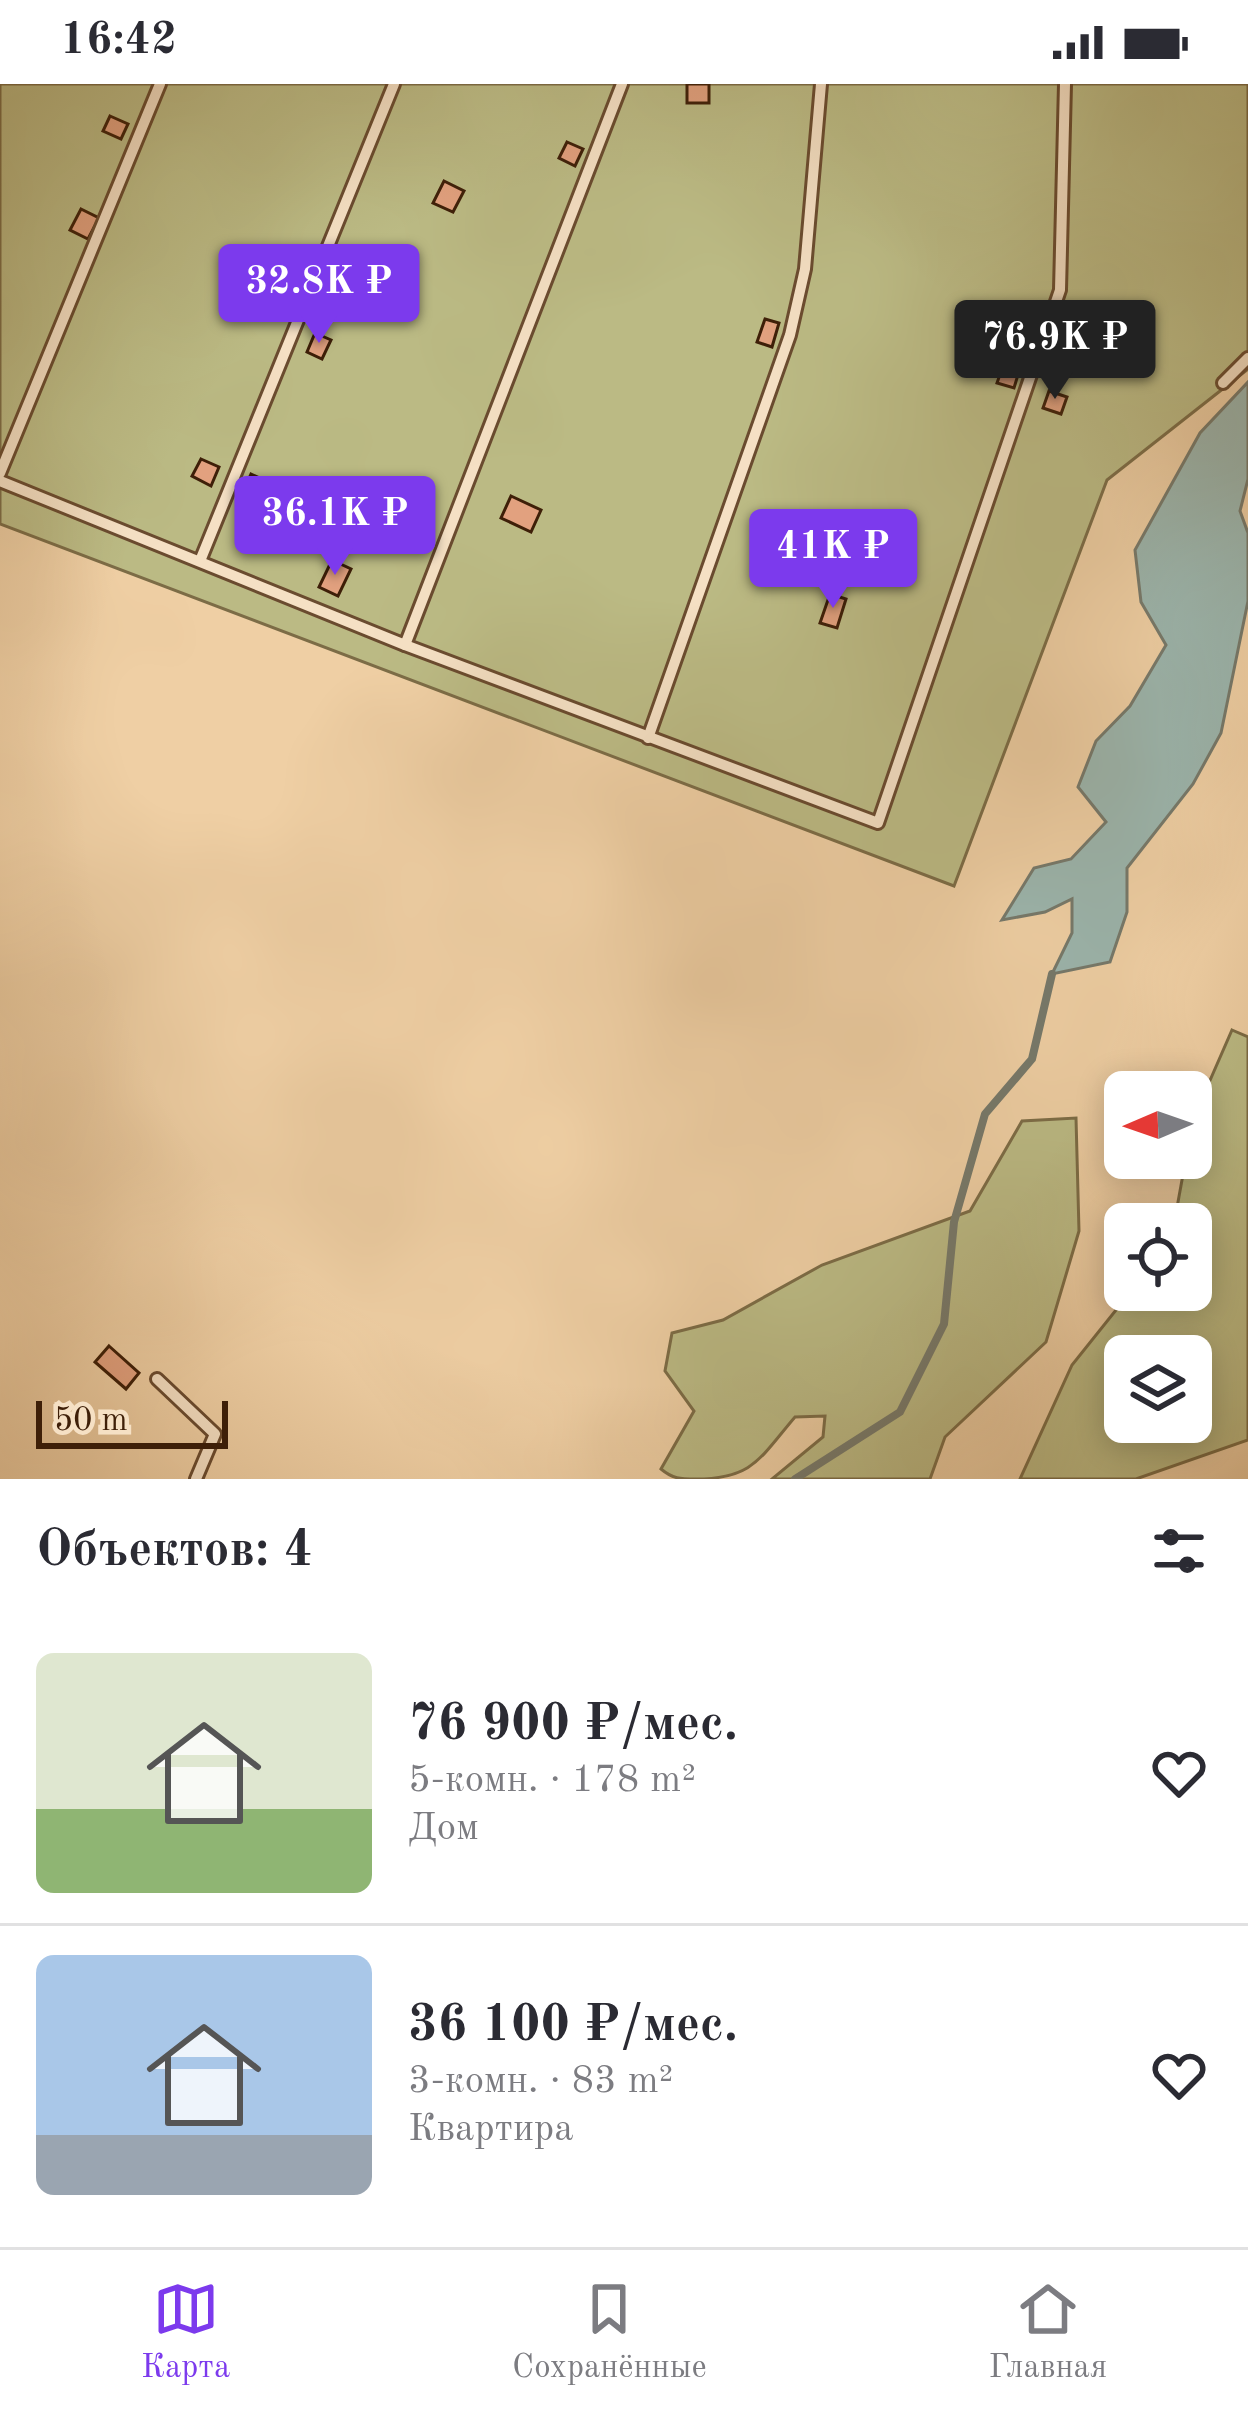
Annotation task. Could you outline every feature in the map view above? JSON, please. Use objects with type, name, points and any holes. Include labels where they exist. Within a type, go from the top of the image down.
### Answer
[{"type":"lane","points":[[160,84],[0,477],[406,645],[878,823],[1060,290],[1065,84]]},
{"type":"lane","points":[[200,561],[394,84]]},
{"type":"lane","points":[[406,645],[622,84]]},
{"type":"lane","points":[[648,738],[790,334],[805,269],[821,84]]},
{"type":"lane","points":[[1223,383],[1248,358]]},
{"type":"lane","points":[[157,1379],[215,1434],[196,1479]]},
{"type":"shaded area","points":[[0,84],[1248,84],[1248,369],[1107,480],[954,886],[0,524]]},
{"type":"shaded area","points":[[1232,1030],[1248,1037],[1248,1440],[1136,1479],[1020,1479],[1072,1365],[1115,1311],[1212,1311],[1212,1203],[1178,1203],[1182,1179],[1212,1179],[1212,1076]]},
{"type":"shaded area","points":[[1076,1118],[1079,1231],[1046,1342],[945,1437],[930,1479],[772,1479],[823,1437],[825,1416],[795,1417],[763,1455],[731,1475],[681,1478],[661,1469],[694,1411],[665,1371],[672,1333],[723,1320],[822,1265],[970,1211],[1022,1121]]},
{"type":"water","points":[[1248,382],[1248,479],[1240,511],[1248,533],[1248,601],[1221,733],[1193,784],[1127,868],[1127,912],[1110,962],[1052,974],[1072,933],[1072,899],[1045,912],[1002,920],[1034,868],[1071,859],[1106,822],[1078,787],[1096,741],[1130,706],[1166,645],[1141,602],[1135,550],[1200,433]]},
{"type":"building","points":[[687,84],[709,84],[709,103],[687,103]]},
{"type":"building","points":[[110,116],[128,124],[121,139],[103,131]]},
{"type":"building","points":[[567,142],[583,149],[575,166],[559,158]]},
{"type":"building","points":[[444,181],[464,191],[453,212],[433,203]]},
{"type":"building","points":[[81,209],[99,218],[88,239],[70,230]]},
{"type":"building","points":[[765,319],[779,323],[772,347],[757,342]]},
{"type":"building","points":[[315,333],[331,340],[322,359],[307,352]]},
{"type":"building","points":[[1004,363],[1020,368],[1014,388],[997,383]]},
{"type":"building","points":[[1049,391],[1067,397],[1061,414],[1043,408]]},
{"type":"building","points":[[201,459],[219,467],[211,486],[192,476]]},
{"type":"building","points":[[251,474],[266,481],[257,499],[243,492]]},
{"type":"building","points":[[511,496],[541,510],[531,532],[501,518]]},
{"type":"building","points":[[332,560],[351,569],[338,596],[319,587]]},
{"type":"building","points":[[830,594],[846,599],[837,628],[820,623]]},
{"type":"building","points":[[109,1346],[139,1373],[126,1389],[95,1362]]},
{"type":"waterway","points":[[795,1479],[900,1412],[944,1324],[954,1222],[985,1114],[1032,1059],[1052,974]]}]
